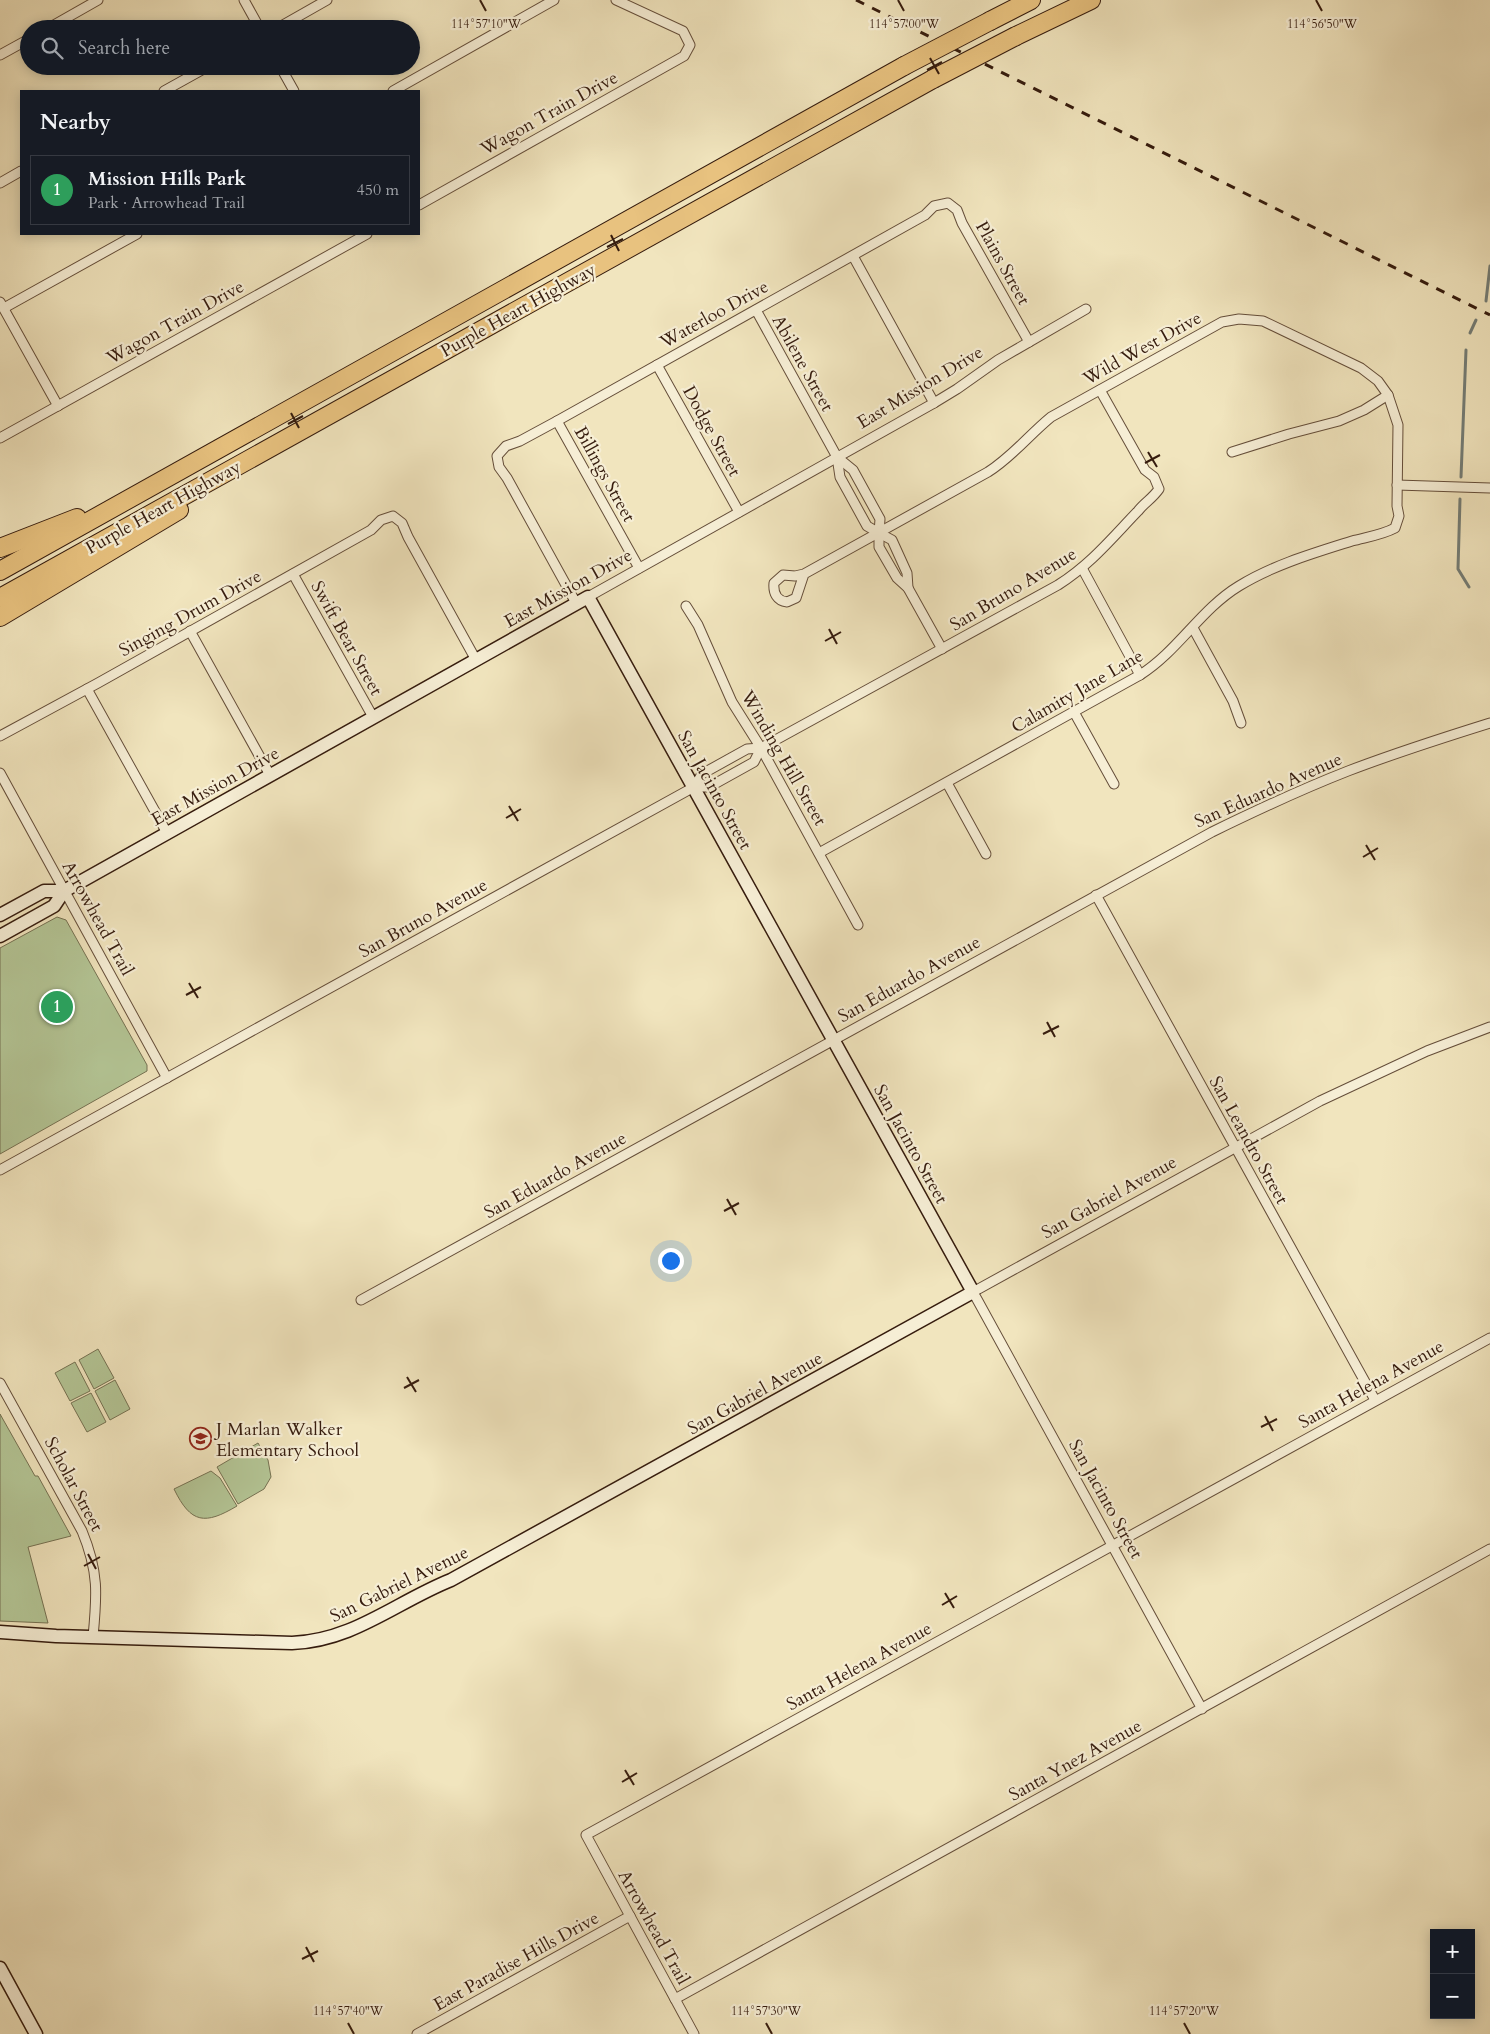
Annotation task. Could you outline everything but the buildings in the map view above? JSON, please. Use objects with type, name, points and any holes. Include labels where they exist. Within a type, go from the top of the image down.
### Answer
[{"type":"highway","name":"Purple Heart Highway","points":[[0,571],[904,66],[1031,0]]},
{"type":"highway","name":"Purple Heart Highway","points":[[0,598],[933,79],[1091,0]]},
{"type":"highway","points":[[0,617],[159,523],[294,434]]},
{"type":"highway","points":[[0,548],[135,495]]},
{"type":"street","points":[[63,20],[98,0]]},
{"type":"street","points":[[244,0],[255,20]]},
{"type":"street","points":[[292,20],[327,0]]},
{"type":"street","points":[[395,90],[554,0]]},
{"type":"street","name":"Wagon Train Drive","points":[[420,204],[684,56],[690,45],[684,31],[616,0]]},
{"type":"street","points":[[0,55],[20,44]]},
{"type":"street","points":[[166,90],[193,75]]},
{"type":"street","points":[[285,75],[293,90]]},
{"type":"street","points":[[0,183],[20,172]]},
{"type":"street","name":"Waterloo Drive","points":[[576,604],[507,478],[499,467],[497,456],[506,446],[520,441],[557,421],[853,256],[925,215],[934,206],[948,203]]},
{"type":"street","name":"Plains Street","points":[[948,203],[957,210],[962,223],[1029,342]]},
{"type":"street","points":[[58,406],[2,305],[136,235]]},
{"type":"street","name":"Wagon Train Drive","points":[[0,438],[365,235]]},
{"type":"street","points":[[853,256],[934,402]]},
{"type":"street","name":"East Mission Drive","points":[[0,936],[54,906],[64,891],[957,390],[998,360],[1086,309]]},
{"type":"street","name":"Abilene Street","points":[[756,310],[837,457],[840,477],[867,526],[892,540],[907,573],[908,588]]},
{"type":"street","name":"Wild West Drive","points":[[804,574],[988,472],[1012,454],[1052,417],[1209,328],[1231,320],[1263,321],[1360,368],[1378,381],[1388,395],[1398,425],[1398,516],[1395,528]]},
{"type":"street","name":"Dodge Street","points":[[657,365],[739,512]]},
{"type":"street","name":"San Bruno Avenue","points":[[694,787],[702,774],[747,748],[761,748],[1058,585],[1082,568],[1106,546],[1140,509],[1152,499],[1159,489],[1154,477],[1145,470],[1100,390]]},
{"type":"street","points":[[1232,452],[1339,421],[1364,410],[1388,395]]},
{"type":"street","name":"Billings Street","points":[[557,421],[639,568]]},
{"type":"street","name":"Abilene Street","points":[[837,457],[853,470],[880,519],[879,547],[897,578],[908,588],[942,649]]},
{"type":"street","points":[[1397,486],[1490,488]]},
{"type":"street","name":"Singing Drum Drive","points":[[0,736],[371,530],[381,520],[393,516],[402,523],[476,660]]},
{"type":"street","name":"Calamity Jane Lane","points":[[819,853],[1140,675],[1166,656],[1224,596],[1250,580],[1333,547],[1371,535],[1383,534],[1395,528]]},
{"type":"street","points":[[1082,568],[1140,675]]},
{"type":"street","name":"Swift Bear Street","points":[[293,574],[373,717]]},
{"type":"street","name":"San Jacinto Street","points":[[588,597],[1202,1709]]},
{"type":"street","name":"Winding Hill Street","points":[[686,606],[698,625],[732,702],[761,748],[858,924]]},
{"type":"street","points":[[1193,628],[1233,701],[1241,723]]},
{"type":"street","points":[[190,632],[270,775]]},
{"type":"street","points":[[87,689],[168,833]]},
{"type":"street","points":[[1074,712],[1114,784]]},
{"type":"street","name":"San Eduardo Avenue","points":[[361,1300],[1212,832],[1287,797],[1376,761],[1490,724]]},
{"type":"street","name":"San Bruno Avenue","points":[[167,1078],[694,787],[709,787],[754,762],[761,748]]},
{"type":"street","name":"Arrowhead Trail","points":[[0,773],[167,1078]]},
{"type":"street","points":[[947,783],[986,854]]},
{"type":"street","name":"East Mission Drive","points":[[0,915],[44,891],[64,891]]},
{"type":"street","name":"San Leandro Street","points":[[1096,895],[1375,1400]]},
{"type":"street","name":"San Gabriel Avenue","points":[[0,1632],[292,1643],[337,1636],[451,1580],[1235,1148],[1359,1082],[1427,1051],[1490,1027]]},
{"type":"street","points":[[0,1170],[167,1078]]},
{"type":"street","name":"Santa Helena Avenue","points":[[586,1835],[1490,1338]]},
{"type":"street","name":"Scholar Street","points":[[0,1383],[82,1531],[88,1546],[96,1576],[97,1596],[93,1637]]},
{"type":"street","name":"Santa Ynez Avenue","points":[[675,1999],[1490,1549]]},
{"type":"street","name":"Arrowhead Trail","points":[[586,1835],[694,2034]]},
{"type":"street","name":"East Paradise Hills Drive","points":[[417,2034],[630,1916]]},
{"type":"street","points":[[0,1968],[36,2034]]},
{"type":"green space","points":[[57,917],[66,920],[147,1065],[147,1071],[0,1154],[0,948]]},
{"type":"green space","points":[[98,1349],[114,1378],[94,1389],[79,1360]]},
{"type":"green space","points":[[75,1362],[90,1391],[70,1401],[55,1373]]},
{"type":"green space","points":[[115,1380],[130,1409],[110,1420],[95,1391]]},
{"type":"green space","points":[[91,1393],[106,1422],[87,1432],[71,1403]]},
{"type":"green space","points":[[0,1414],[35,1476],[38,1476],[71,1536],[28,1547],[48,1623],[0,1621]]},
{"type":"green space","points":[[258,1443],[268,1460],[271,1477],[264,1489],[238,1504],[217,1467]]},
{"type":"green space","points":[[211,1471],[220,1478],[237,1506],[216,1516],[200,1518],[193,1515],[187,1509],[180,1501],[174,1489]]},
{"type":"waterway","points":[[1486,301],[1490,266]]},
{"type":"waterway","points":[[1470,333],[1476,320]]},
{"type":"waterway","points":[[1461,477],[1466,350]]},
{"type":"waterway","points":[[1460,499],[1458,569],[1469,587]]},
{"type":"railway","points":[[856,0],[1490,315]]},
{"type":"place","name":"Mission Hills Park","points":[[57,1007]]},
{"type":"place","name":"J Marlan Walker Elementary School","points":[[200,1439]]}]
